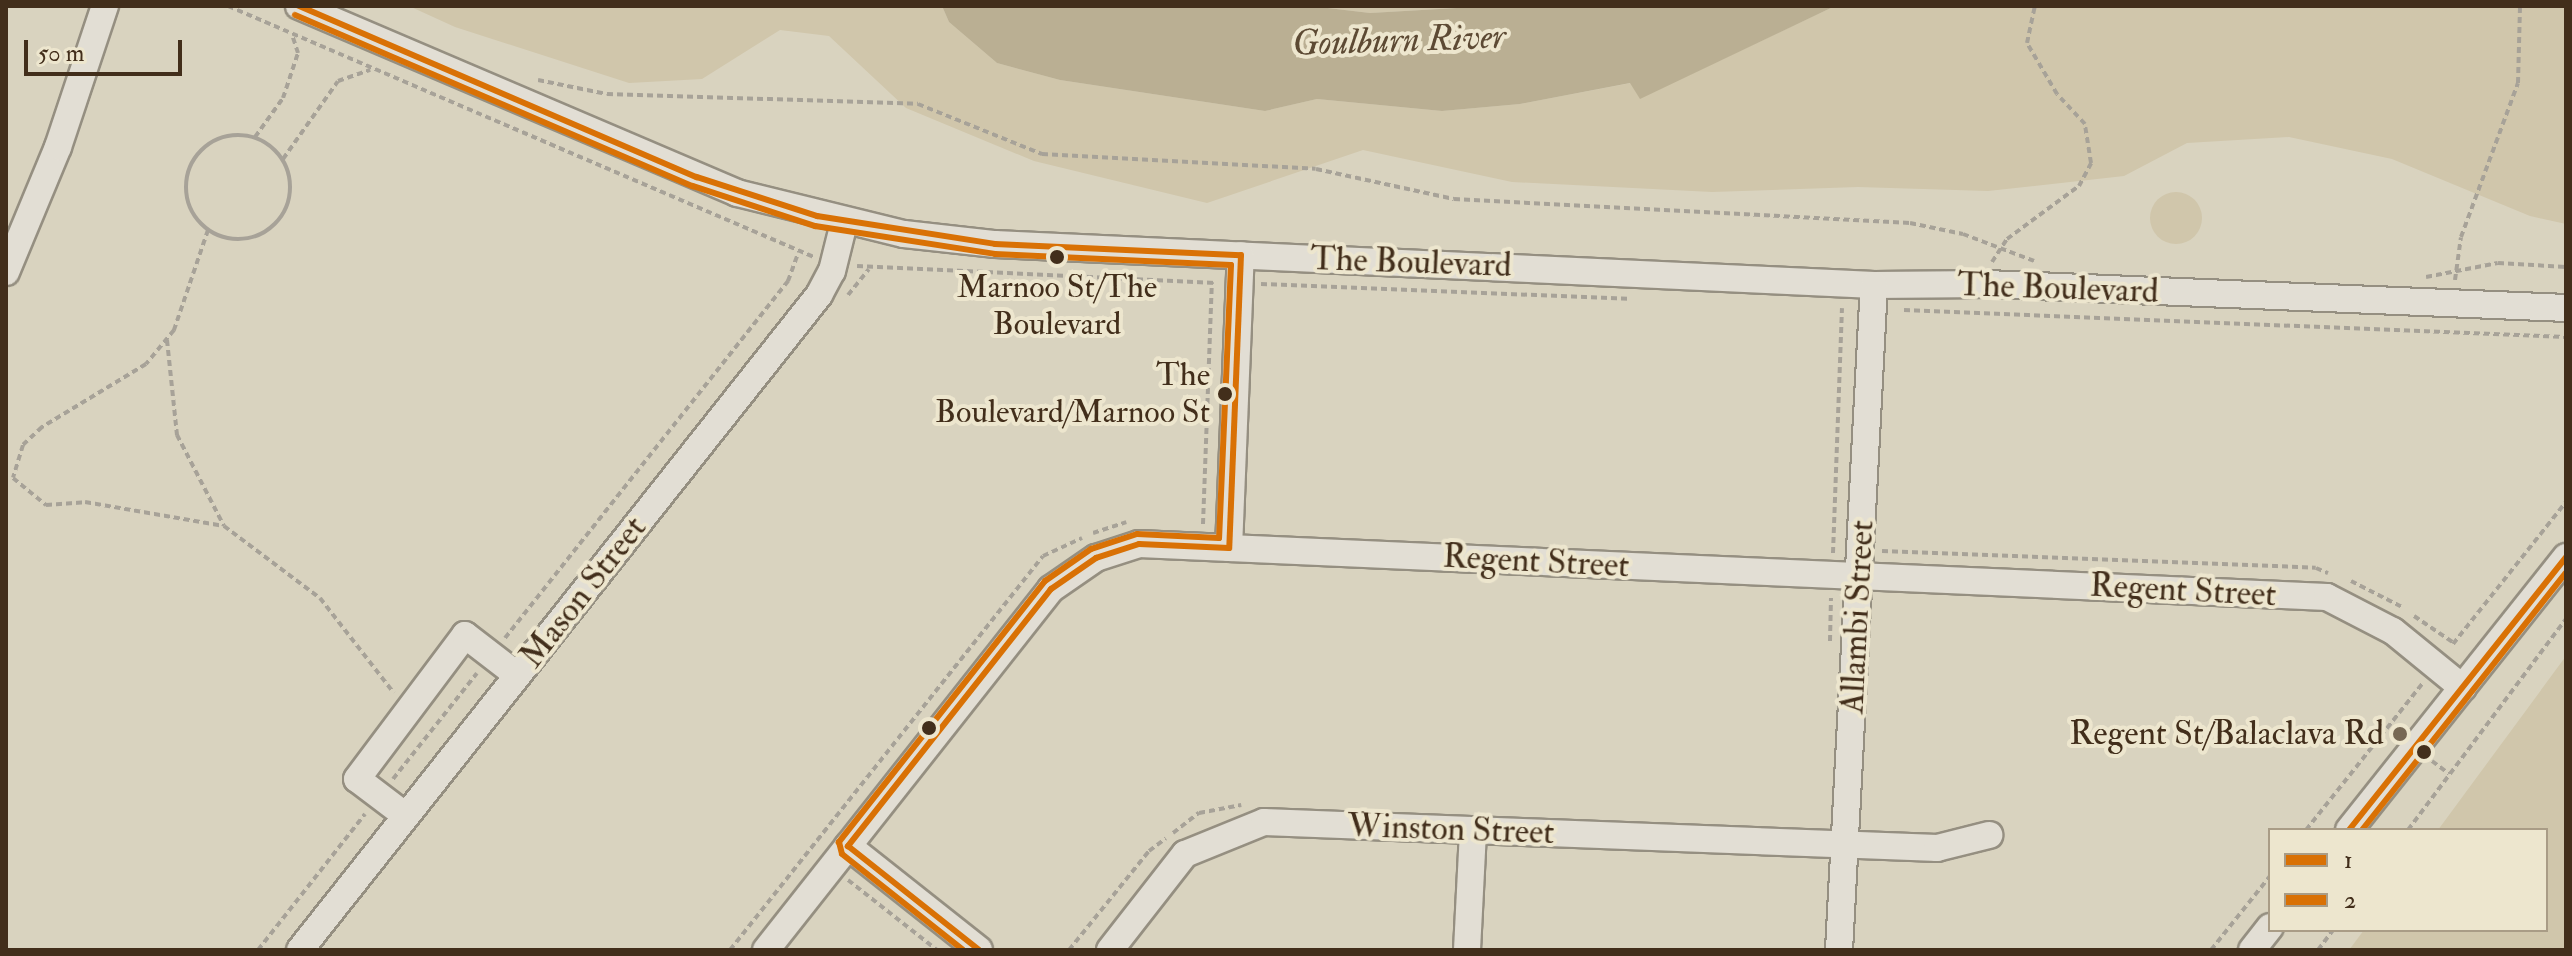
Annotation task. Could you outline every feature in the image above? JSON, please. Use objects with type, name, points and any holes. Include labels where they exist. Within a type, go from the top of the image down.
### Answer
[{"type":"street","points":[[6,272],[58,147],[105,6]]},
{"type":"street","name":"The Boulevard","points":[[299,6],[723,187],[844,223],[995,244],[1874,285],[1987,284],[2566,308]]},
{"type":"street","name":"Mason Street","points":[[307,947],[406,816],[819,295],[832,271],[844,223]]},
{"type":"street","points":[[1229,537],[1241,255]]},
{"type":"street","name":"Allambi Street","points":[[1839,950],[1874,285]]},
{"type":"street","name":"Regent Street","points":[[766,950],[855,852],[1051,589],[1096,558],[1139,544],[1229,537],[1828,578],[1859,574],[2327,597],[2393,631],[2463,688]]},
{"type":"street","points":[[2351,828],[2566,557]]},
{"type":"street","points":[[406,816],[357,779],[465,635],[517,675]]},
{"type":"street","name":"Winston Street","points":[[1110,950],[1185,854],[1264,822],[1937,848],[1989,835]]},
{"type":"street","points":[[1467,950],[1473,830]]},
{"type":"street","points":[[855,852],[979,950]]},
{"type":"street","points":[[2252,950],[2268,930]]},
{"type":"path","points":[[1987,284],[1996,251],[2079,186],[2091,163],[2085,124],[2057,94],[2027,43],[2035,6]]},
{"type":"path","points":[[2453,305],[2464,227],[2518,83],[2520,6]]},
{"type":"path","points":[[255,137],[283,98],[298,53],[292,34]]},
{"type":"path","points":[[283,159],[338,81],[372,69]]},
{"type":"path","points":[[530,78],[607,94],[918,104],[1042,154],[1316,169],[1428,195],[1528,207],[1910,223],[1963,234],[1996,251],[2039,261]]},
{"type":"path","points":[[222,137],[255,137],[283,159],[290,193],[274,225],[242,240],[208,230],[188,204],[186,188],[192,164],[207,144],[222,137]]},
{"type":"path","points":[[208,230],[167,338],[135,371],[42,427],[23,445],[13,478],[46,505],[85,502],[224,526]]},
{"type":"path","points":[[258,950],[788,281],[798,253]]},
{"type":"path","points":[[2418,278],[2498,263],[2566,267]]},
{"type":"path","points":[[1203,525],[1212,282]]},
{"type":"path","points":[[1829,655],[1828,578],[1842,308]]},
{"type":"path","points":[[167,338],[177,435],[224,526],[320,598],[408,710]]},
{"type":"path","points":[[730,950],[1043,556],[1117,522],[1131,522]]},
{"type":"path","points":[[1188,524],[1203,525],[1229,537]]},
{"type":"path","points":[[1817,549],[1828,578]]},
{"type":"path","points":[[1828,578],[1859,574],[2316,568],[2379,591],[2454,643]]},
{"type":"path","points":[[1828,578],[1859,574]]},
{"type":"path","points":[[2409,828],[2566,619]]},
{"type":"path","points":[[2414,671],[2426,679]]},
{"type":"path","points":[[837,891],[846,879],[855,852]]},
{"type":"path","points":[[846,879],[937,950]]},
{"type":"path","points":[[2211,950],[2268,879]]},
{"type":"path","points":[[2318,950],[2332,932]]},
{"type":"shaded area","points":[[409,6],[942,6],[949,22],[997,63],[1060,80],[1265,111],[1317,99],[1442,111],[1520,104],[1631,83],[1640,98],[1835,6],[2566,6],[2566,224],[2530,216],[2392,159],[2289,137],[2187,143],[2124,176],[1988,191],[1858,187],[1712,192],[1512,182],[1363,150],[1207,203],[1034,161],[906,108],[829,36],[780,30],[702,79],[629,83],[455,27]]},
{"type":"shaded area","points":[[1311,6],[1491,6],[1370,13]]},
{"type":"shaded area","points":[[2176,192],[2195,199],[2202,218],[2195,237],[2176,244],[2157,237],[2150,218],[2157,199]]},
{"type":"shaded area","points":[[2566,656],[2566,950],[2349,950],[2362,932],[2548,932],[2548,828],[2439,828]]},
{"type":"water","name":"Goulburn River","points":[[942,6],[1311,6],[1370,13],[1491,6],[1835,6],[1640,99],[1630,83],[1520,104],[1442,111],[1317,99],[1265,111],[1060,80],[997,63],[949,22]]},
{"type":"transit line","name":"1","points":[[299,6],[697,177],[817,216],[995,244],[1241,255],[1229,548],[1139,544],[1096,558],[1051,589],[848,846],[979,950]]},
{"type":"transit line","name":"2","points":[[295,15],[693,186],[815,226],[995,254],[1231,265],[1219,538],[1137,534],[1091,549],[1045,581],[839,842],[842,854],[963,950]]},
{"type":"transit line","name":"1","points":[[2351,828],[2566,557]]},
{"type":"transit line","name":"2","points":[[2364,828],[2566,573]]},
{"type":"place","name":"Marnoo St/The Boulevard","points":[[1057,257]]},
{"type":"place","name":"The Boulevard/Marnoo St","points":[[1225,394]]},
{"type":"place","name":"Regent St/Balaclava Rd","points":[[2400,734]]}]
